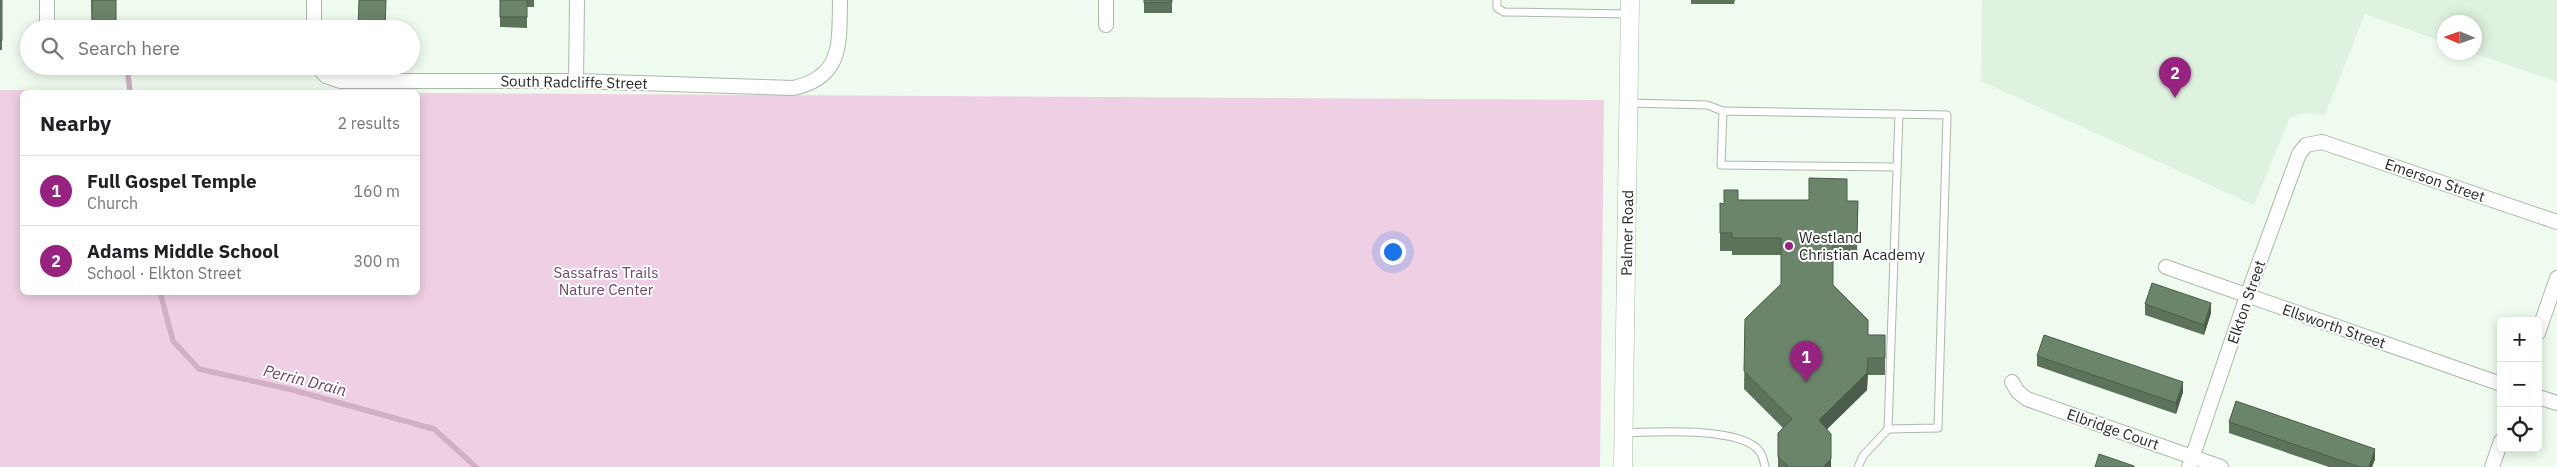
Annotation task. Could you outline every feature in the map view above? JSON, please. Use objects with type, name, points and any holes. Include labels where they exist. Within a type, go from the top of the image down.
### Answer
[{"type":"street","points":[[47,0],[47,20]]},
{"type":"street","points":[[314,0],[314,20]]},
{"type":"street","points":[[576,81],[577,0]]},
{"type":"street","name":"South Radcliffe Street","points":[[327,75],[340,81],[576,81],[794,88],[817,80],[826,72],[838,52],[840,0]]},
{"type":"street","points":[[1106,0],[1106,25]]},
{"type":"street","name":"Palmer Road","points":[[1623,467],[1629,7]]},
{"type":"street","name":"Emerson Street","points":[[2312,143],[2322,142],[2557,222]]},
{"type":"street","name":"Elkton Street","points":[[2191,462],[2247,296],[2299,154],[2306,146],[2312,143]]},
{"type":"street","name":"Ellsworth Street","points":[[2166,268],[2497,383]]},
{"type":"street","points":[[2542,321],[2557,278]]},
{"type":"street","name":"Elbridge Court","points":[[2012,382],[2018,392],[2027,399],[2191,462],[2221,467]]},
{"type":"street","points":[[2542,398],[2557,403]]},
{"type":"street","points":[[2492,467],[2497,452]]},
{"type":"lane","points":[[1497,0],[1497,8],[1504,12],[1629,7]]},
{"type":"lane","points":[[1628,103],[1707,106],[1723,111],[1947,115],[1938,428],[1888,429]]},
{"type":"lane","points":[[1723,111],[1722,165],[1897,167]]},
{"type":"lane","points":[[1858,467],[1863,456],[1888,429],[1898,114]]},
{"type":"lane","points":[[1623,433],[1720,434],[1748,443],[1760,451],[1765,467]]},
{"type":"shaded area","points":[[1982,0],[2557,0],[2557,82],[2482,56],[2482,15],[2437,15],[2437,40],[2365,14],[2325,115],[2305,113],[2290,117],[2254,205],[1981,81]]},
{"type":"green space","name":"Sassafras Trails Nature Center","points":[[0,90],[20,90],[20,295],[420,295],[420,93],[1604,100],[1600,467],[0,467]]},
{"type":"building","points":[[0,0],[2,0],[2,40],[0,40]]},
{"type":"building","points":[[92,0],[116,0],[116,20],[92,20]]},
{"type":"building","points":[[359,0],[386,0],[385,20],[358,20]]},
{"type":"building","points":[[500,0],[527,0],[527,17],[500,17]]},
{"type":"building","points":[[1144,0],[1172,0],[1172,2],[1144,3]]},
{"type":"building","points":[[1809,178],[1847,179],[1847,201],[1858,201],[1857,238],[1833,238],[1833,285],[1868,320],[1868,335],[1885,335],[1885,358],[1868,358],[1867,373],[1819,420],[1831,434],[1831,459],[1823,467],[1789,467],[1778,457],[1778,433],[1792,419],[1744,371],[1745,319],[1781,284],[1781,238],[1732,238],[1732,233],[1720,233],[1720,203],[1724,204],[1724,190],[1738,190],[1738,200],[1809,200]]},
{"type":"building","points":[[2152,283],[2211,303],[2204,325],[2145,304]]},
{"type":"building","points":[[2044,335],[2183,382],[2176,403],[2037,356]]},
{"type":"building","points":[[2236,401],[2375,449],[2369,467],[2360,467],[2229,422]]},
{"type":"building","points":[[2099,454],[2134,466],[2134,467],[2095,467]]},
{"type":"waterway","name":"Perrin Drain","points":[[128,75],[130,90]]},
{"type":"waterway","name":"Perrin Drain","points":[[161,295],[173,341],[199,369],[293,390],[434,429],[476,467]]},
{"type":"place","name":"Adams Middle School","points":[[2175,98]]},
{"type":"place","name":"Westland Christian Academy","points":[[1789,246]]},
{"type":"place","name":"Full Gospel Temple","points":[[1806,382]]}]
